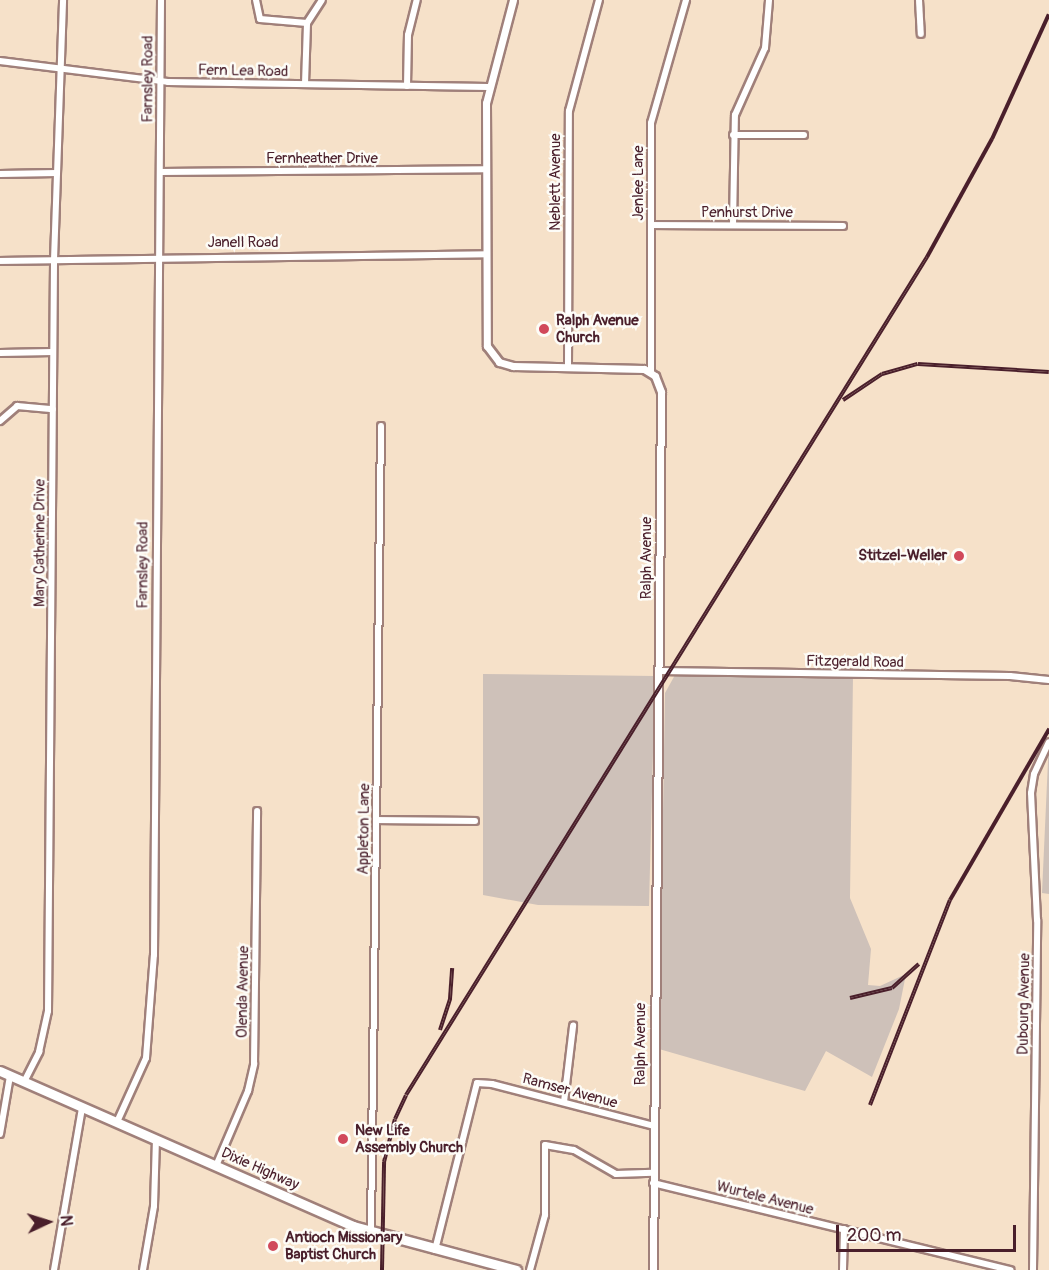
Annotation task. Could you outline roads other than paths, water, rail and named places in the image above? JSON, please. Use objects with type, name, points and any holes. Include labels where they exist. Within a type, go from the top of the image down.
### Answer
[{"type":"main road","name":"Dixie Highway","points":[[0,1071],[371,1233],[516,1270]]},
{"type":"street","name":"Mary Catherine Drive","points":[[24,1082],[39,1052],[48,1011],[54,260],[63,69],[63,0]]},
{"type":"street","name":"Farnsley Road","points":[[117,1122],[146,1058],[153,986],[161,0]]},
{"type":"street","points":[[256,0],[260,19],[307,23]]},
{"type":"street","points":[[305,84],[307,23],[322,0]]},
{"type":"street","points":[[407,86],[408,35],[417,0]]},
{"type":"street","points":[[513,0],[488,87],[485,170],[486,342],[492,355],[513,366],[651,371]]},
{"type":"street","name":"Neblett Avenue","points":[[568,368],[568,111],[599,0]]},
{"type":"street","name":"Jenlee Lane","points":[[651,371],[654,106],[686,0]]},
{"type":"street","points":[[733,225],[733,135],[739,100],[765,48],[769,0]]},
{"type":"street","points":[[919,0],[921,34]]},
{"type":"street","name":"Fern Lea Road","points":[[0,61],[160,81],[488,87]]},
{"type":"street","points":[[733,135],[804,135]]},
{"type":"street","name":"Fernheather Drive","points":[[160,172],[485,170]]},
{"type":"street","points":[[0,174],[57,173]]},
{"type":"street","name":"Penhurst Drive","points":[[651,225],[843,226]]},
{"type":"street","name":"Janell Road","points":[[0,261],[158,256],[486,254]]},
{"type":"street","points":[[0,352],[53,352]]},
{"type":"street","name":"Ralph Avenue","points":[[651,371],[660,392],[660,671],[653,1270]]},
{"type":"street","points":[[0,421],[17,406],[53,409]]},
{"type":"street","name":"Appleton Lane","points":[[371,1233],[381,426]]},
{"type":"street","name":"Fitzgerald Road","points":[[660,671],[1010,676],[1049,680]]},
{"type":"street","name":"Dubourg Avenue","points":[[1033,1270],[1037,920],[1031,794],[1034,774],[1049,742]]},
{"type":"street","name":"Olenda Avenue","points":[[216,1166],[248,1091],[254,1064],[257,811]]},
{"type":"street","points":[[376,819],[475,821]]},
{"type":"street","points":[[564,1102],[573,1026]]},
{"type":"street","points":[[0,1134],[10,1076]]},
{"type":"street","name":"Ramser Avenue","points":[[435,1251],[473,1089],[479,1083],[564,1102],[654,1126]]},
{"type":"street","points":[[54,1270],[82,1108]]},
{"type":"street","points":[[142,1270],[154,1206],[156,1140]]},
{"type":"street","points":[[530,1270],[545,1215],[544,1145],[574,1150],[616,1174],[653,1173]]},
{"type":"street","name":"Wurtele Avenue","points":[[653,1184],[1011,1270]]},
{"type":"street","points":[[843,1270],[844,1229]]},
{"type":"railway","points":[[382,1270],[384,1162],[395,1119],[406,1095],[927,257],[992,139],[1049,14]]},
{"type":"railway","points":[[843,400],[882,374],[918,364],[1049,372]]},
{"type":"railway","points":[[870,1105],[950,900],[1049,729]]},
{"type":"railway","points":[[850,998],[892,988],[919,964]]},
{"type":"railway","points":[[440,1030],[450,999],[452,968]]},
{"type":"place","name":"Ralph Avenue Church","points":[[544,329]]},
{"type":"place","name":"Stitzel-Weller","points":[[959,556]]},
{"type":"place","name":"New Life Assembly Church","points":[[343,1139]]},
{"type":"place","name":"Antioch Missionary Baptist Church","points":[[273,1246]]}]
